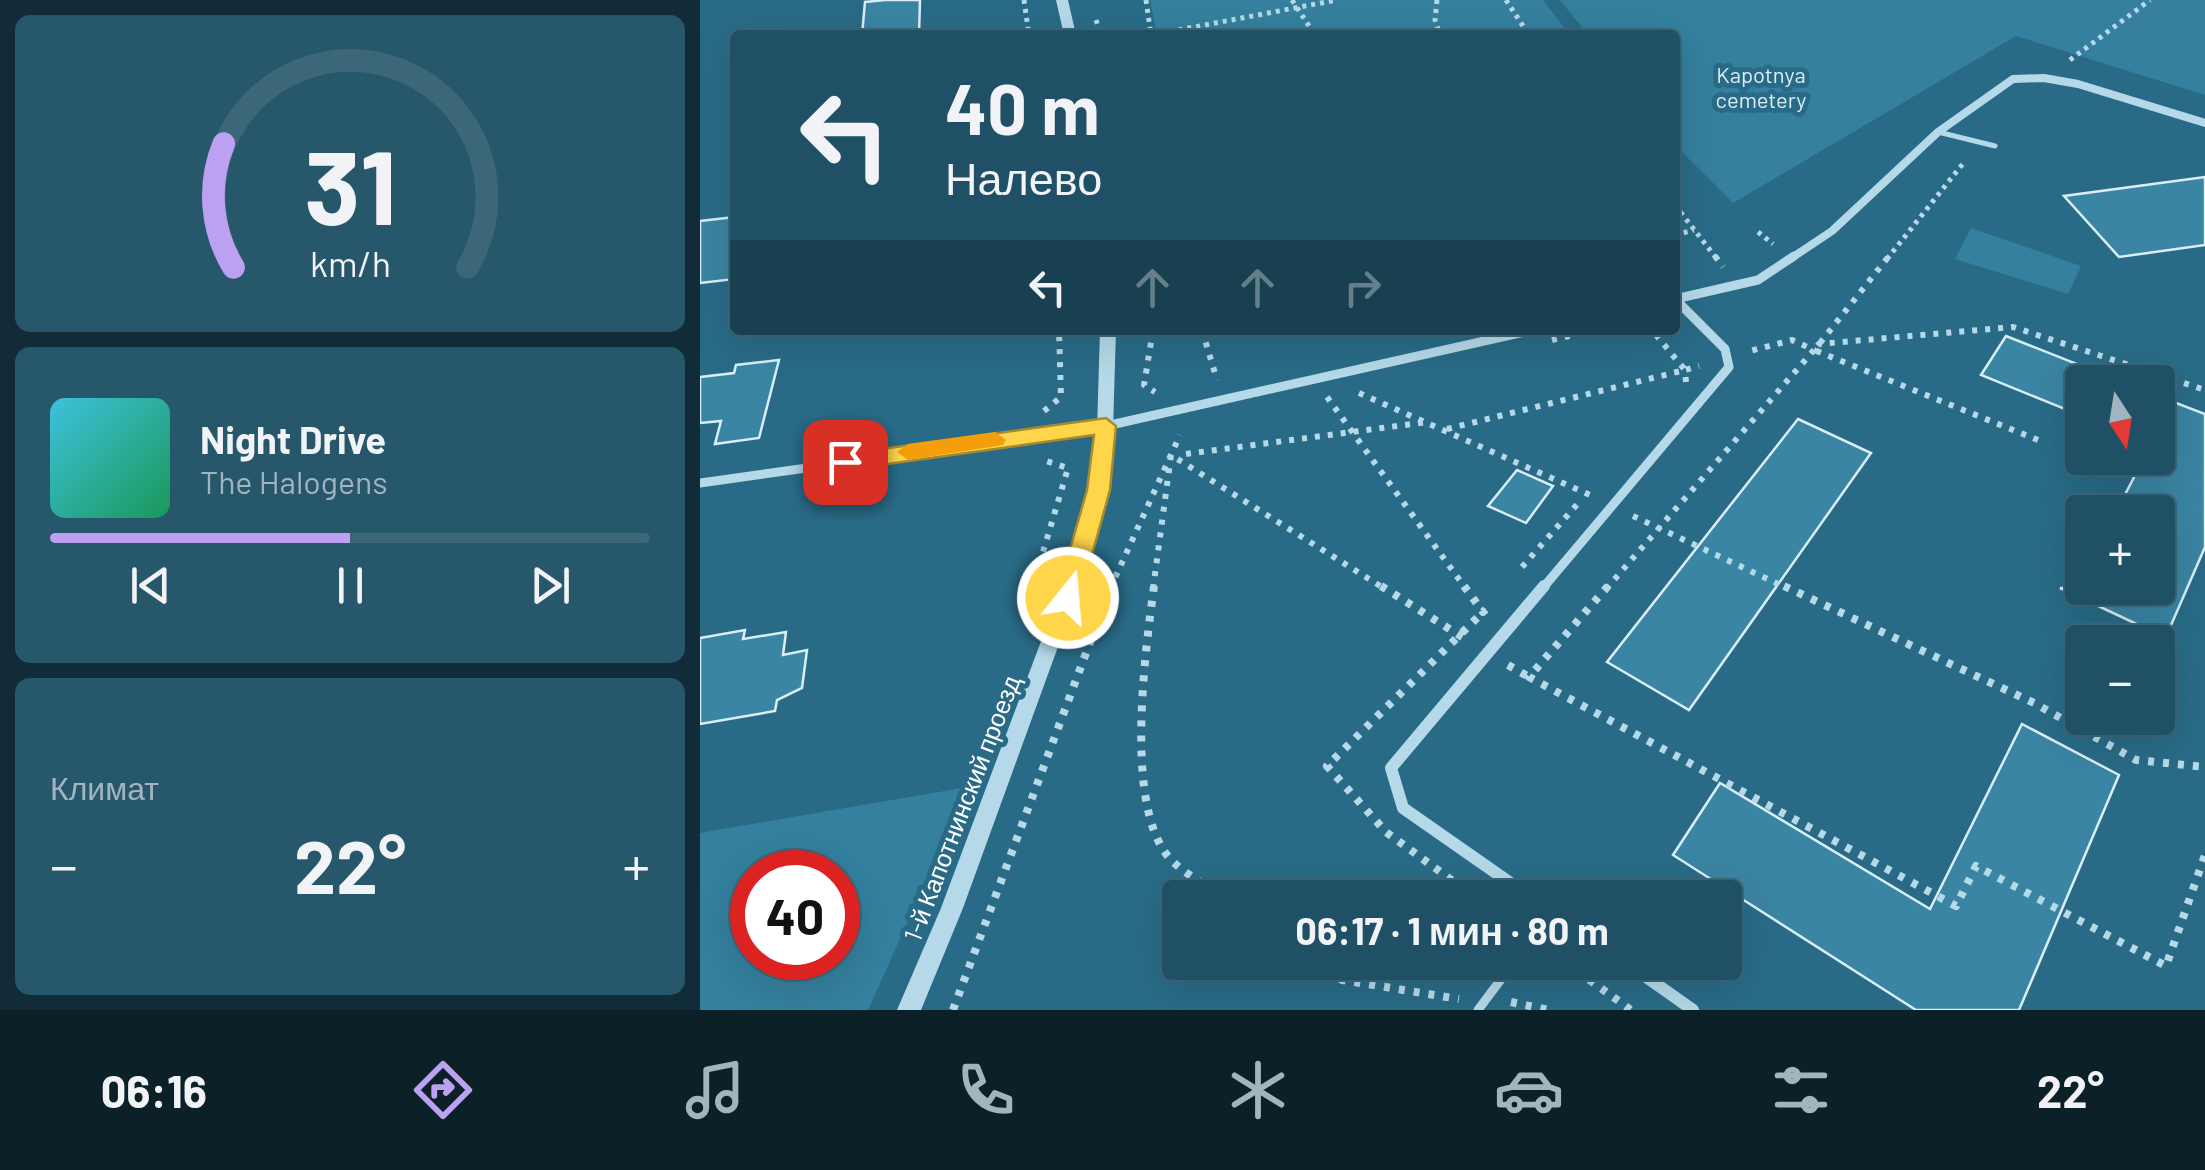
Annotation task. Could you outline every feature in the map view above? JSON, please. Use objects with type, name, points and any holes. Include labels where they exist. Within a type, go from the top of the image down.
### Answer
[{"type":"street","points":[[1062,0],[1069,30]]},
{"type":"street","points":[[1680,298],[1758,280],[1832,230],[1938,132],[2013,79],[2044,78],[2078,84],[2205,123]]},
{"type":"street","points":[[1506,880],[1404,808],[1391,768],[1728,368],[1724,350],[1680,304]]},
{"type":"street","name":"1-й Капотнинский проезд","points":[[909,1010],[952,908],[1068,598],[1099,490],[1106,426],[1108,335]]},
{"type":"street","points":[[700,483],[1106,426],[1512,335]]},
{"type":"street","points":[[1650,980],[1692,1010]]},
{"type":"lane","points":[[1938,132],[1995,146]]},
{"type":"lane","points":[[1481,1007],[1501,980]]},
{"type":"path","points":[[1024,0],[1028,30]]},
{"type":"path","points":[[1146,0],[1150,30]]},
{"type":"path","points":[[1292,0],[1312,30]]},
{"type":"path","points":[[1178,30],[1338,0]]},
{"type":"path","points":[[1438,0],[1435,20],[1438,30]]},
{"type":"path","points":[[1506,0],[1527,30]]},
{"type":"path","points":[[2044,78],[2150,0]]},
{"type":"path","points":[[1980,142],[1817,347],[1529,677],[1956,906],[1976,866],[2166,966],[2205,855]]},
{"type":"path","points":[[1680,212],[1727,272]]},
{"type":"path","points":[[1680,233],[1694,230]]},
{"type":"path","points":[[1817,347],[2014,326],[2205,390]]},
{"type":"path","points":[[1031,414],[1042,413],[1061,397],[1059,335]]},
{"type":"path","points":[[1204,335],[1219,386]]},
{"type":"path","points":[[1656,335],[1685,370],[1688,390]]},
{"type":"path","points":[[1817,347],[2038,440]]},
{"type":"path","points":[[1446,430],[1685,370]]},
{"type":"path","points":[[1344,387],[1613,506],[2034,704],[2136,760],[2205,766]]},
{"type":"path","points":[[1323,392],[1483,612]]},
{"type":"path","points":[[1186,454],[1428,422]]},
{"type":"path","points":[[954,1010],[1097,618],[1184,425]]},
{"type":"path","points":[[1172,456],[1459,635],[1496,597]]},
{"type":"path","points":[[1172,456],[1139,731],[1146,804],[1164,851],[1202,880]]},
{"type":"path","points":[[1024,614],[1068,468],[1037,458]]},
{"type":"path","points":[[1509,582],[1598,481]]},
{"type":"path","points":[[1342,980],[1481,1007],[1524,1002],[1549,1010]]},
{"type":"path","points":[[1590,980],[1631,1010]]},
{"type":"green space","points":[[1150,0],[1543,0],[1566,30],[1156,30]]},
{"type":"green space","name":"Kapotnya cemetery","points":[[1560,0],[2205,0],[2205,95],[2016,36],[1733,203],[1680,150],[1680,30],[1584,30]]},
{"type":"green space","points":[[1971,228],[2081,266],[2068,294],[1955,259]]},
{"type":"green space","points":[[968,787],[868,1010],[700,1010],[700,833]]},
{"type":"building","points":[[920,0],[919,30],[862,30],[865,2]]},
{"type":"building","points":[[2205,177],[2205,245],[2119,257],[2064,196]]},
{"type":"building","points":[[730,218],[730,280],[700,283],[700,221]]},
{"type":"building","points":[[2006,336],[2079,365],[2065,365],[2065,409],[1981,375]]},
{"type":"building","points":[[779,360],[759,438],[715,444],[721,421],[700,423],[700,377],[734,373],[736,365]]},
{"type":"building","points":[[2175,403],[2205,414],[2205,547],[2171,625],[2139,625],[2096,605],[2175,605],[2175,495],[2125,495],[2135,475],[2175,475]]},
{"type":"building","points":[[1798,419],[1871,453],[1689,710],[1607,662]]},
{"type":"building","points":[[1517,470],[1553,486],[1526,523],[1488,506]]},
{"type":"building","points":[[745,630],[743,639],[786,632],[783,655],[807,650],[802,688],[777,700],[775,711],[700,724],[700,638]]},
{"type":"building","points":[[2022,724],[2119,775],[2019,1010],[1916,1010],[1742,899],[1742,880],[1712,880],[1673,855],[1720,783],[1930,909]]},
{"type":"slow traffic","points":[[908,452],[995,440]]},
{"type":"route","points":[[845,462],[1106,426],[1099,490],[1068,598]]}]
